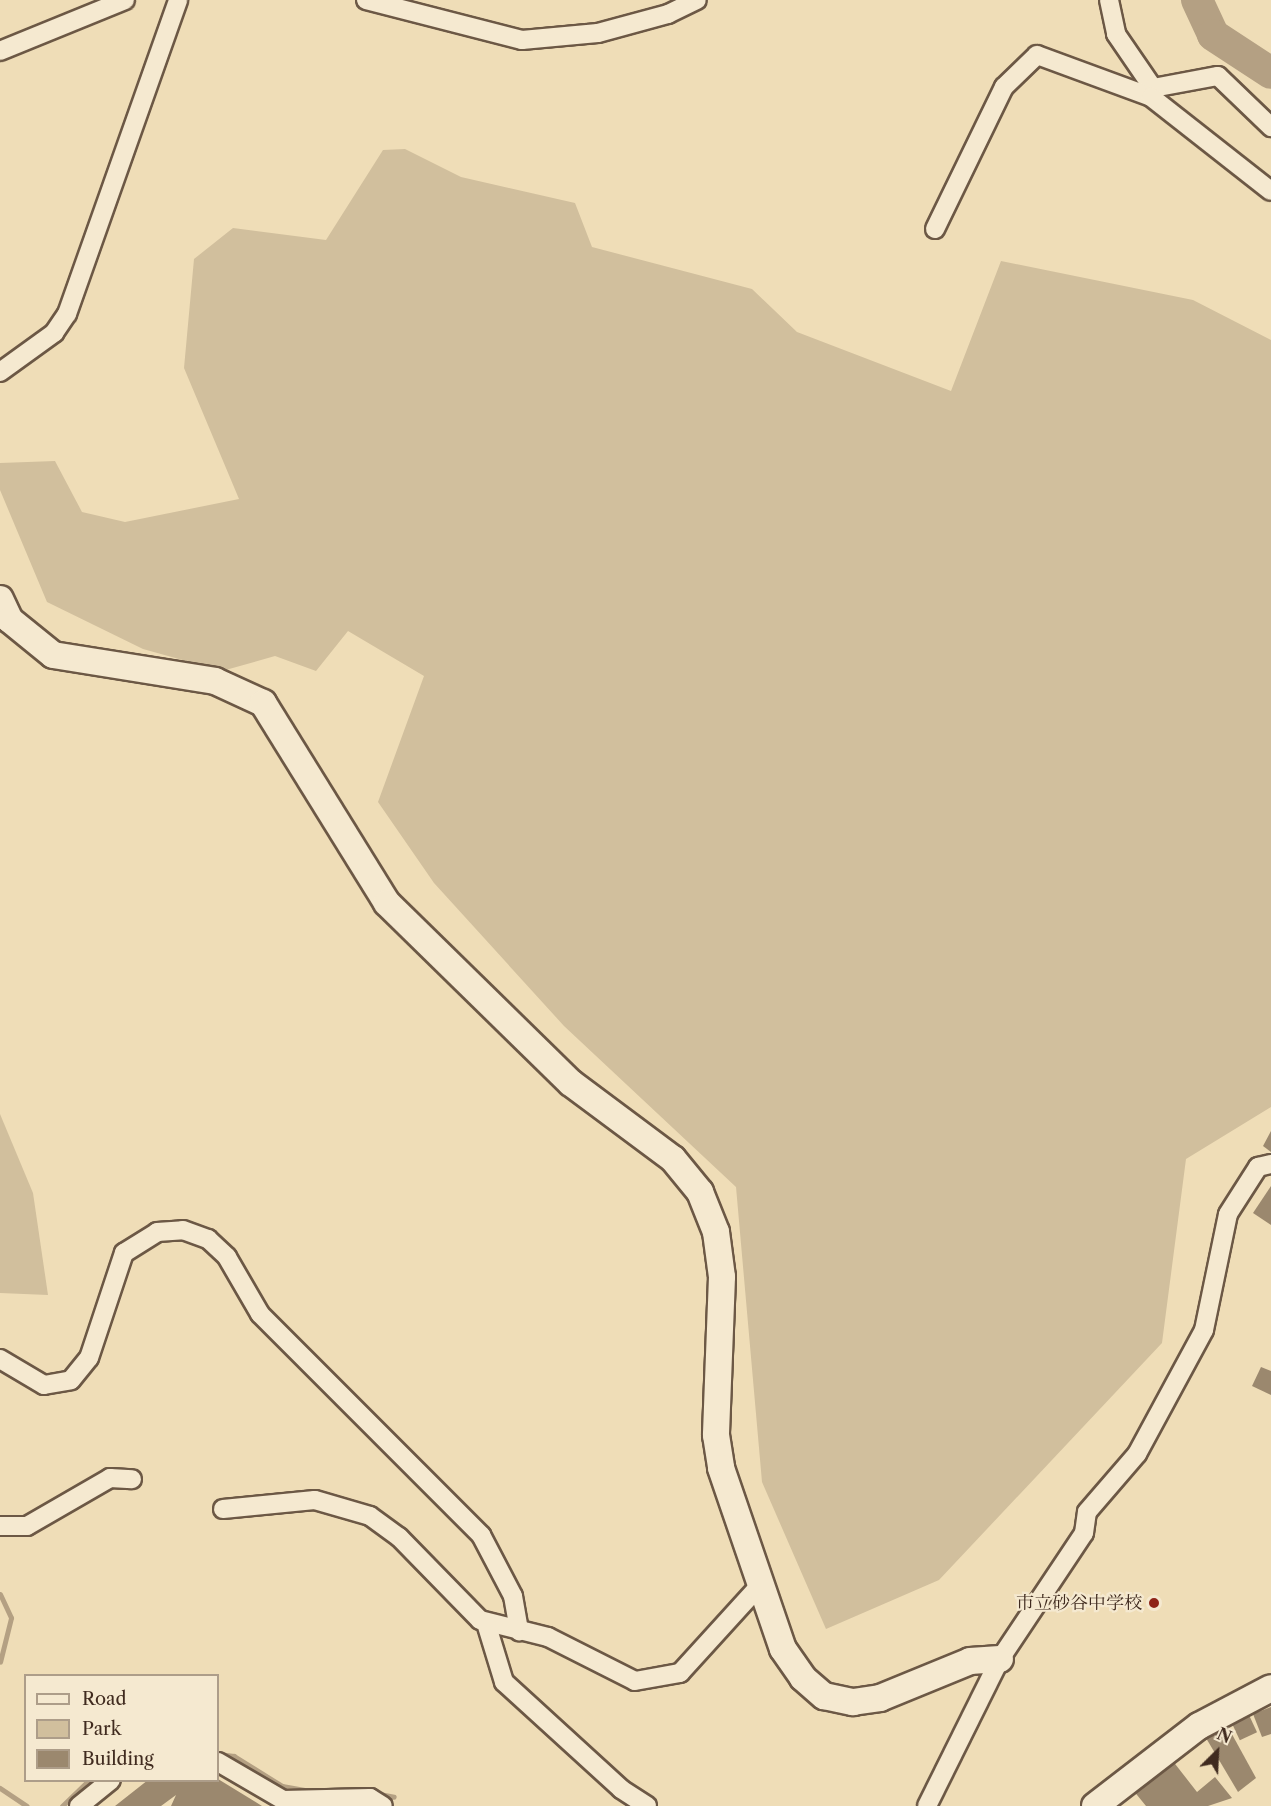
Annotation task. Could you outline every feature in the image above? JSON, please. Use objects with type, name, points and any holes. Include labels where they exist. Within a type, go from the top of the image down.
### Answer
[{"type":"street","points":[[0,51],[125,0]]},
{"type":"street","points":[[0,372],[54,333],[71,306],[178,0]]},
{"type":"street","points":[[366,0],[522,40],[598,33],[668,14],[697,0]]},
{"type":"street","points":[[1109,0],[1116,34],[1152,92],[1271,192]]},
{"type":"street","points":[[935,230],[1004,87],[1037,55],[1152,92],[1218,76],[1271,127]]},
{"type":"street","points":[[0,599],[10,620],[53,656],[215,681],[263,703],[387,903],[571,1083],[673,1159],[700,1192],[716,1232],[722,1277],[716,1435],[721,1468],[783,1649],[824,1696],[854,1702],[879,1698],[970,1661],[1000,1659]]},
{"type":"street","points":[[927,1806],[1000,1659],[1084,1533],[1087,1512],[1137,1454],[1204,1330],[1228,1214],[1258,1167],[1271,1164]]},
{"type":"street","points":[[0,1359],[44,1384],[71,1380],[88,1358],[124,1253],[157,1232],[183,1230],[208,1239],[227,1257],[260,1314],[481,1535],[513,1596],[519,1631]]},
{"type":"street","points":[[0,1526],[27,1526],[110,1478],[132,1479]]},
{"type":"street","points":[[223,1509],[315,1500],[370,1516],[399,1537],[486,1623],[504,1682],[621,1789],[647,1806]]},
{"type":"street","points":[[486,1623],[548,1637],[635,1681],[666,1680],[692,1663],[761,1584]]},
{"type":"street","points":[[1095,1806],[1199,1726],[1271,1688]]},
{"type":"street","points":[[219,1763],[283,1800],[370,1798],[382,1806]]},
{"type":"street","points":[[79,1806],[109,1782]]},
{"type":"green space","points":[[405,149],[461,177],[575,203],[592,247],[752,289],[797,332],[951,391],[1001,261],[1193,300],[1271,340],[1271,1107],[1186,1159],[1162,1343],[939,1580],[826,1629],[762,1482],[736,1187],[564,1026],[434,883],[378,802],[424,676],[348,631],[316,671],[275,656],[222,671],[143,649],[47,602],[0,490],[0,463],[55,461],[82,512],[125,522],[239,499],[184,368],[194,259],[233,228],[326,240],[383,150]]},
{"type":"green space","points":[[0,1114],[33,1193],[48,1295],[0,1293]]},
{"type":"building","points":[[1271,1131],[1271,1152],[1263,1146]]},
{"type":"building","points":[[1271,1186],[1271,1225],[1253,1213]]},
{"type":"building","points":[[1261,1367],[1271,1371],[1271,1395],[1252,1386]]},
{"type":"building","points":[[1271,1707],[1271,1734],[1262,1737],[1253,1714]]},
{"type":"building","points":[[1249,1715],[1257,1732],[1240,1740],[1232,1723]]},
{"type":"building","points":[[1228,1727],[1256,1778],[1238,1792],[1206,1738]]},
{"type":"building","points":[[1172,1760],[1197,1792],[1215,1777],[1232,1798],[1208,1806],[1146,1806],[1133,1790]]},
{"type":"building","points":[[219,1780],[262,1806],[171,1806],[176,1795],[161,1806],[115,1806],[145,1782],[219,1782]]},
{"type":"waterway","points":[[1197,0],[1213,35],[1271,73]]},
{"type":"waterway","points":[[0,1594],[11,1618],[0,1662]]},
{"type":"waterway","points":[[219,1754],[234,1756],[282,1786],[315,1792]]},
{"type":"waterway","points":[[62,1806],[87,1782]]},
{"type":"waterway","points":[[0,1788],[27,1806]]},
{"type":"waterway","points":[[374,1793],[394,1797]]},
{"type":"place","name":"市立砂谷中学校","points":[[1154,1603]]}]
